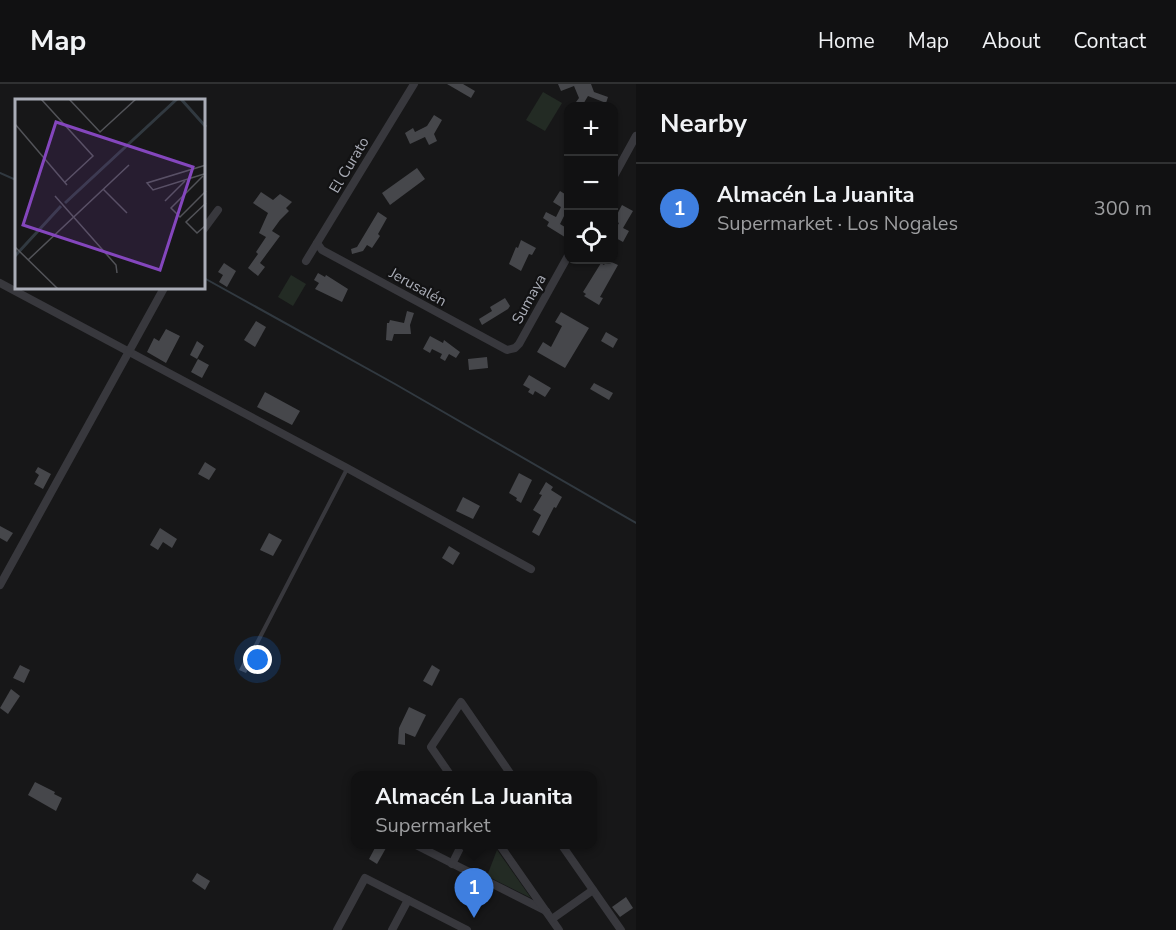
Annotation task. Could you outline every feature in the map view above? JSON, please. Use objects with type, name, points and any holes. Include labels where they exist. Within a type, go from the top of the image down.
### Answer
[{"type":"street","name":"El Curato","points":[[306,261],[414,84]]},
{"type":"street","points":[[618,169],[636,136]]},
{"type":"street","points":[[206,226],[218,210]]},
{"type":"street","name":"Jerusalén","points":[[317,243],[322,250],[502,349],[510,350]]},
{"type":"street","name":"Sumaya","points":[[510,350],[519,344],[564,263]]},
{"type":"street","points":[[0,283],[531,569]]},
{"type":"street","points":[[0,585],[163,290]]},
{"type":"street","points":[[446,771],[431,747],[461,702],[509,771]]},
{"type":"street","points":[[424,849],[546,911]]},
{"type":"street","points":[[452,864],[460,849]]},
{"type":"street","points":[[503,849],[560,930]]},
{"type":"street","points":[[564,849],[621,930]]},
{"type":"street","points":[[337,930],[365,878],[408,900],[450,926],[467,930]]},
{"type":"street","points":[[552,919],[593,890]]},
{"type":"street","points":[[392,930],[408,900]]},
{"type":"lane","points":[[256,645],[347,468]]},
{"type":"shaded area","points":[[543,92],[562,103],[545,131],[526,120]]},
{"type":"shaded area","points":[[291,275],[306,284],[293,306],[278,297]]},
{"type":"shaded area","points":[[497,850],[531,898],[487,876]]},
{"type":"building","points":[[447,84],[463,84],[475,91],[471,98]]},
{"type":"building","points":[[558,84],[591,84],[594,92],[608,97],[606,102],[588,96],[584,102],[576,102],[579,98],[574,86],[561,91]]},
{"type":"building","points":[[434,115],[442,120],[434,134],[437,141],[429,145],[425,137],[410,144],[405,133],[413,128],[415,132],[427,126]]},
{"type":"building","points":[[417,168],[425,179],[390,205],[382,193]]},
{"type":"building","points":[[560,191],[564,194],[564,216],[560,224],[564,226],[564,237],[547,226],[549,222],[543,218],[546,212],[556,217],[561,207],[553,202]]},
{"type":"building","points":[[261,192],[273,200],[280,194],[292,202],[286,208],[289,211],[272,231],[280,236],[260,263],[265,267],[258,276],[248,268],[266,237],[259,233],[268,213],[253,203]]},
{"type":"building","points":[[622,205],[633,211],[623,228],[629,231],[623,242],[618,239],[618,212]]},
{"type":"building","points":[[378,212],[387,218],[378,234],[380,236],[372,248],[367,245],[363,251],[352,254],[351,249],[357,247]]},
{"type":"building","points":[[521,240],[536,248],[532,255],[529,254],[521,271],[509,264]]},
{"type":"building","points":[[224,263],[236,271],[227,287],[219,282],[223,275],[218,272]]},
{"type":"building","points":[[600,264],[618,265],[600,297],[603,298],[599,305],[584,296],[586,294],[583,292]]},
{"type":"building","points":[[318,273],[325,277],[326,275],[348,289],[342,302],[315,289],[319,283],[314,280]]},
{"type":"building","points":[[505,298],[510,306],[508,309],[482,325],[479,319],[492,311],[490,307]]},
{"type":"building","points":[[407,311],[414,313],[410,325],[411,334],[394,334],[392,341],[386,340],[387,323],[390,320],[404,323]]},
{"type":"building","points":[[561,312],[589,328],[565,368],[537,352],[543,342],[551,347],[562,326],[555,322]]},
{"type":"building","points":[[256,321],[266,327],[255,347],[244,340]]},
{"type":"building","points":[[166,329],[180,336],[166,363],[147,352],[154,338],[159,341]]},
{"type":"building","points":[[606,332],[618,339],[613,348],[601,341]]},
{"type":"building","points":[[430,336],[443,343],[444,340],[460,352],[456,358],[449,354],[445,361],[440,358],[442,354],[432,349],[430,353],[423,349]]},
{"type":"building","points":[[197,341],[204,346],[197,359],[190,355]]},
{"type":"building","points":[[487,357],[488,368],[469,370],[468,359]]},
{"type":"building","points":[[198,359],[209,365],[202,378],[191,372]]},
{"type":"building","points":[[529,375],[551,388],[545,397],[535,391],[533,395],[528,392],[530,389],[523,385]]},
{"type":"building","points":[[594,383],[613,393],[609,400],[590,389]]},
{"type":"building","points":[[265,392],[300,411],[292,425],[257,407]]},
{"type":"building","points":[[205,462],[216,469],[209,480],[198,474]]},
{"type":"building","points":[[38,467],[51,474],[43,489],[34,484],[39,475],[35,472]]},
{"type":"building","points":[[519,473],[532,480],[521,503],[509,493]]},
{"type":"building","points":[[546,482],[553,487],[551,490],[562,497],[556,508],[554,507],[539,536],[532,532],[541,515],[533,510],[542,495],[539,494]]},
{"type":"building","points":[[463,497],[480,506],[473,519],[456,511]]},
{"type":"building","points":[[0,526],[13,533],[7,542],[0,538]]},
{"type":"building","points":[[160,528],[177,539],[172,548],[163,542],[158,550],[150,545]]},
{"type":"building","points":[[269,533],[282,540],[273,556],[260,550]]},
{"type":"building","points":[[449,546],[460,553],[453,565],[442,558]]},
{"type":"building","points":[[247,654],[254,658],[246,673],[239,670]]},
{"type":"building","points":[[20,665],[30,670],[24,683],[13,678]]},
{"type":"building","points":[[432,665],[440,670],[432,686],[423,681]]},
{"type":"building","points":[[11,689],[20,696],[8,714],[0,708]]},
{"type":"building","points":[[409,707],[426,715],[415,737],[405,733],[405,745],[398,744],[399,728]]},
{"type":"building","points":[[35,782],[62,798],[56,811],[28,795]]},
{"type":"building","points":[[374,849],[385,849],[377,864],[369,859]]},
{"type":"building","points":[[197,873],[210,881],[205,890],[192,881]]},
{"type":"building","points":[[626,897],[633,908],[620,917],[612,907]]},
{"type":"waterway","points":[[0,173],[15,180]]},
{"type":"waterway","points":[[206,279],[395,384],[636,523]]},
{"type":"place","name":"Almacén La Juanita","points":[[474,918]]}]
